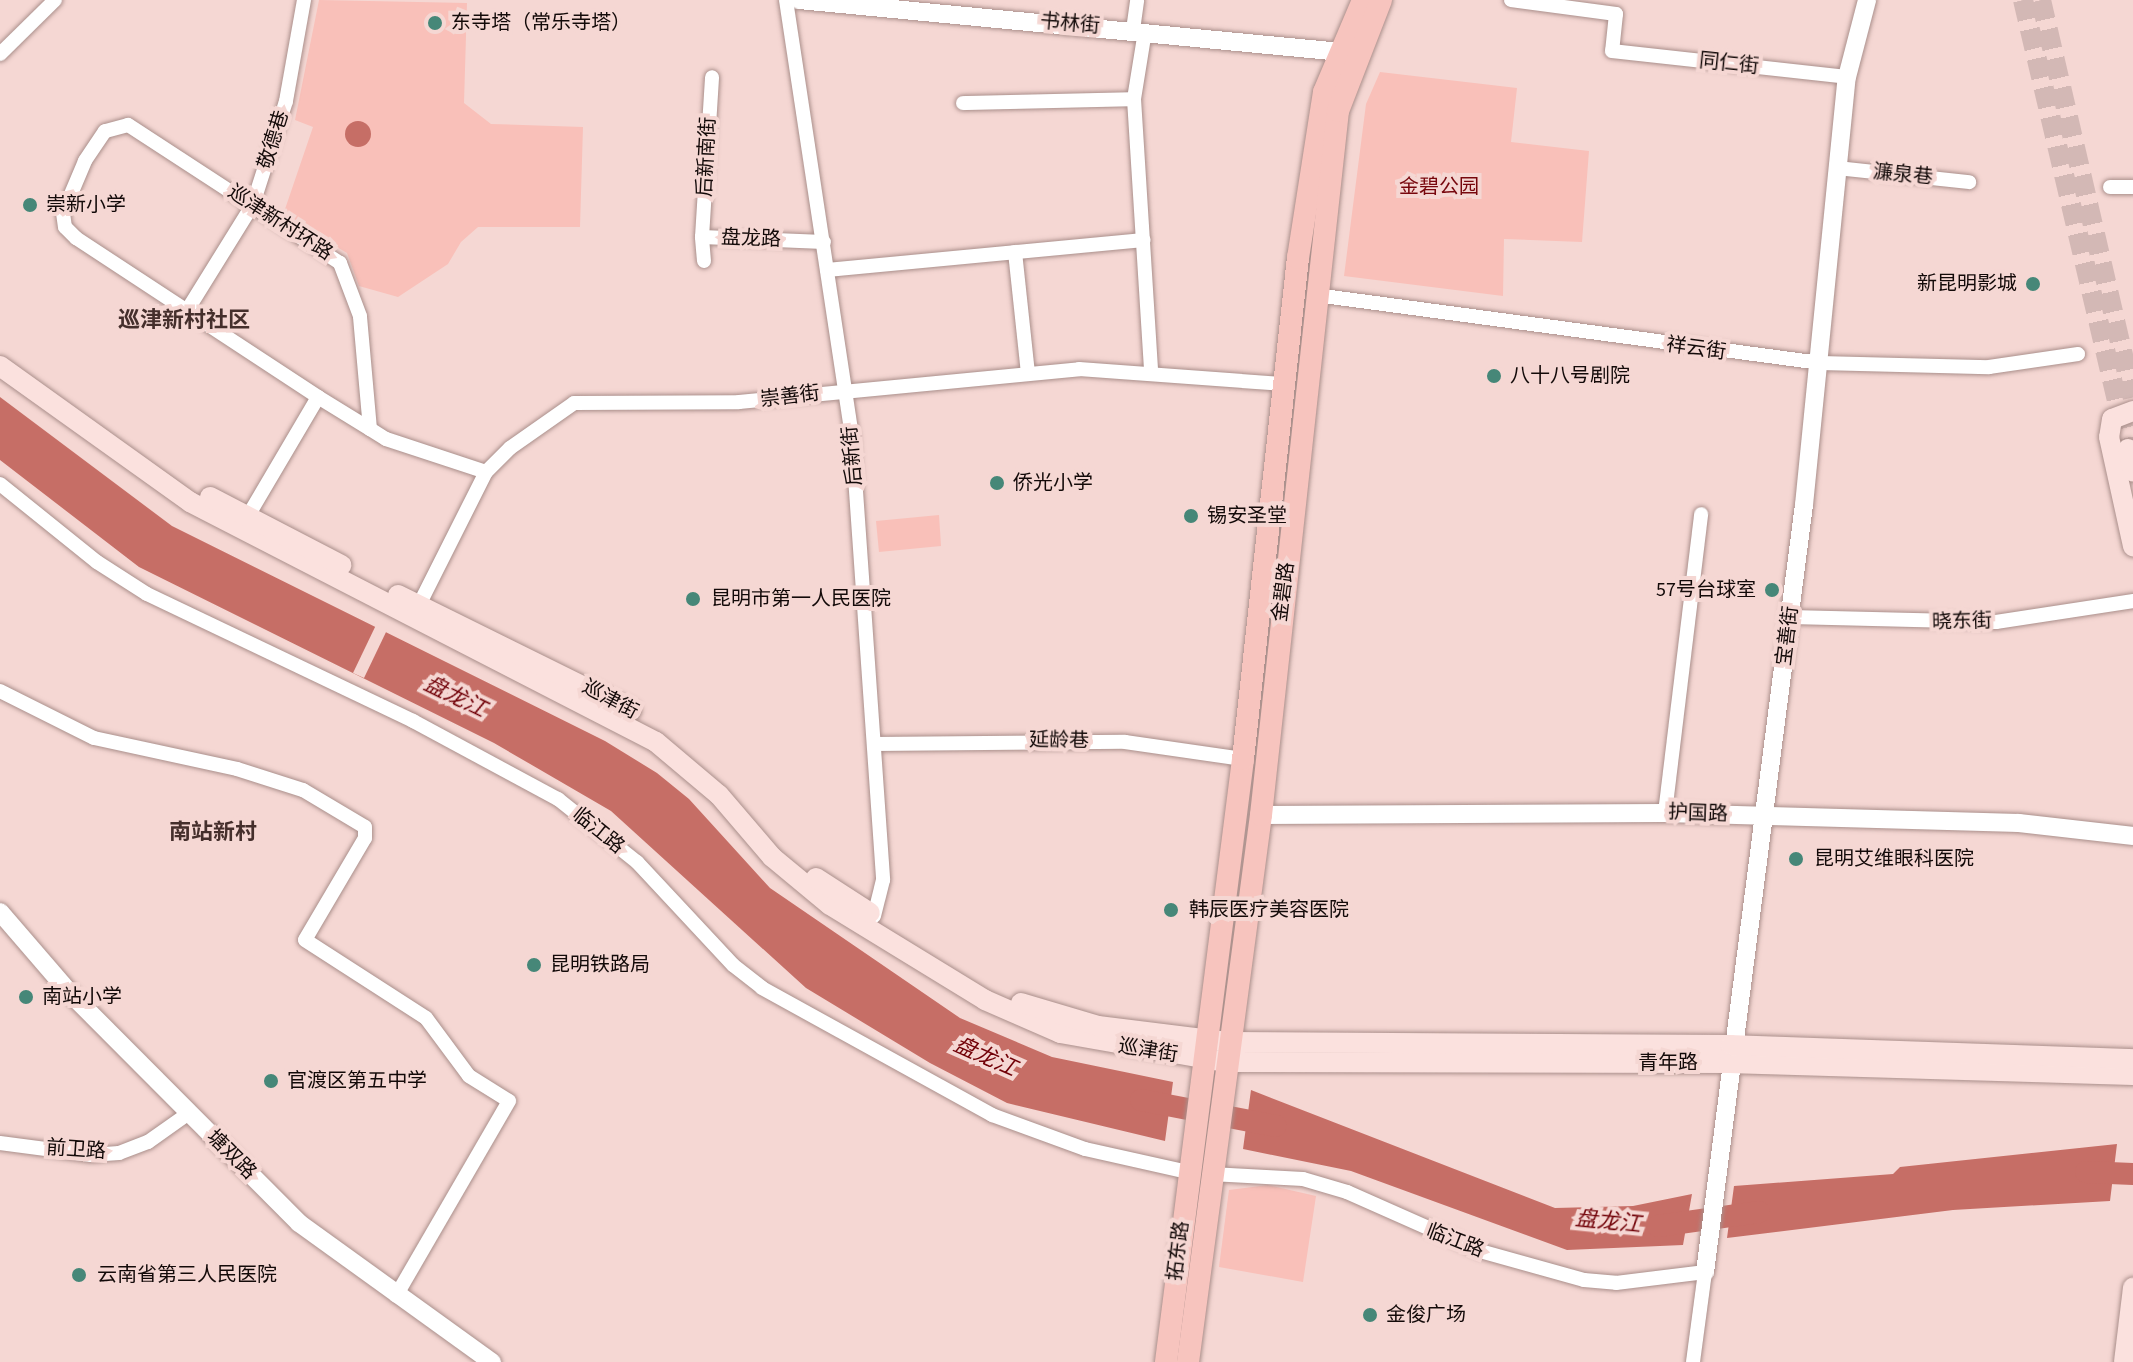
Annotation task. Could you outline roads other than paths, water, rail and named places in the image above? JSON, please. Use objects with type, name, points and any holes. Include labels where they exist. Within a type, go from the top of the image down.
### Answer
[{"type":"main road","name":"金碧路","points":[[1191,1141],[1243,759],[1281,384],[1324,92],[1363,0]]},
{"type":"main road","name":"金碧路","points":[[1215,1143],[1261,815],[1338,111],[1381,0]]},
{"type":"main road","name":"巡津街","points":[[0,351],[160,468],[656,742],[719,795],[794,877],[985,1000],[1090,1042],[1203,1057]]},
{"type":"main road","name":"巡津街","points":[[0,366],[190,502],[416,612],[594,690],[668,735],[726,785],[790,858],[874,916],[1032,1008],[1203,1057]]},
{"type":"main road","points":[[2133,411],[2112,419],[2109,437],[2133,546]]},
{"type":"main road","points":[[2128,449],[2133,471]]},
{"type":"main road","name":"青年路","points":[[1203,1057],[1228,1052],[2133,1059]]},
{"type":"main road","name":"青年路","points":[[1730,1054],[2133,1075]]},
{"type":"main road","name":"拓东路","points":[[1166,1362],[1191,1141]]},
{"type":"main road","name":"拓东路","points":[[1188,1362],[1215,1143]]},
{"type":"main road","points":[[2124,1362],[2133,1288]]},
{"type":"street","points":[[0,54],[55,0]]},
{"type":"street","name":"敬德巷","points":[[188,309],[253,204],[286,101],[304,0]]},
{"type":"street","name":"后新街","points":[[786,0],[846,390],[883,880],[874,916]]},
{"type":"street","name":"书林街","points":[[799,0],[1139,30],[1341,52]]},
{"type":"street","points":[[1137,0],[1139,30],[1134,99],[1151,373]]},
{"type":"street","name":"同仁街","points":[[1511,0],[1616,14],[1612,51],[1847,77]]},
{"type":"street","name":"宝善街","points":[[1705,1272],[1730,1054],[1766,816],[1790,617],[1820,363],[1847,77],[1867,0]]},
{"type":"street","name":"后新南街","points":[[702,237],[712,77]]},
{"type":"street","points":[[963,103],[1134,99]]},
{"type":"street","name":"巡津新村环路","points":[[128,125],[328,252],[350,281],[360,316],[370,429],[65,227],[63,213],[85,161],[105,131],[128,125]]},
{"type":"street","name":"濂泉巷","points":[[1837,168],[1969,182]]},
{"type":"street","points":[[2110,187],[2133,187]]},
{"type":"street","name":"盘龙路","points":[[704,261],[702,237],[824,242]]},
{"type":"street","points":[[827,270],[1144,240]]},
{"type":"street","points":[[1015,252],[1028,373]]},
{"type":"street","name":"祥云街","points":[[1316,295],[1820,363],[1989,367],[2078,354]]},
{"type":"street","name":"崇善街","points":[[416,612],[486,472],[510,448],[574,403],[739,402],[1079,369],[1281,384]]},
{"type":"street","points":[[248,516],[318,397]]},
{"type":"street","points":[[370,429],[486,472]]},
{"type":"street","name":"临江路","points":[[0,484],[97,562],[147,594],[413,721],[558,799],[637,862],[733,965],[762,988],[992,1115],[1085,1149],[1188,1172]]},
{"type":"street","points":[[1665,813],[1701,514]]},
{"type":"street","name":"晓东街","points":[[1790,617],[1996,622],[2133,601]]},
{"type":"street","points":[[0,691],[94,738],[237,769],[303,790],[365,827],[365,838],[305,940],[426,1018],[469,1076],[509,1101],[396,1296]]},
{"type":"street","name":"延龄巷","points":[[874,744],[1125,742],[1243,759]]},
{"type":"street","name":"护国路","points":[[1261,815],[1665,813],[2019,823],[2124,835]]},
{"type":"street","name":"塘双路","points":[[0,912],[69,992],[299,1223],[396,1296],[492,1362]]},
{"type":"street","name":"前卫路","points":[[0,1143],[91,1155],[119,1153],[148,1142],[189,1113]]},
{"type":"street","name":"临江路","points":[[1211,1174],[1303,1179],[1347,1192],[1480,1251],[1584,1280],[1616,1283],[1705,1272]]},
{"type":"street","points":[[1693,1362],[1705,1272]]},
{"type":"water","points":[[358,121],[367,125],[371,134],[367,143],[358,147],[349,143],[345,134],[349,125]]},
{"type":"water","points":[[0,397],[172,526],[605,741],[657,773],[689,799],[770,888],[960,1018],[1052,1057],[1173,1082],[1165,1141],[1007,1103],[930,1063],[806,988],[611,811],[494,743],[139,567],[0,460]]},
{"type":"water","points":[[1251,1090],[1555,1208],[1633,1206],[1692,1194],[1683,1245],[1567,1250],[1351,1171],[1243,1149]]},
{"type":"water","points":[[2117,1144],[2110,1201],[1953,1210],[1727,1238],[1734,1186],[1893,1174],[1900,1167]]},
{"type":"waterway","name":"盘龙江","points":[[1141,1100],[1276,1126]]},
{"type":"waterway","name":"盘龙江","points":[[2086,1172],[2133,1174]]},
{"type":"waterway","name":"盘龙江","points":[[1658,1226],[1759,1212]]},
{"type":"tunnel","points":[[2023,0],[2128,449]]},
{"type":"tunnel","points":[[2041,0],[2133,398]]},
{"type":"place","name":"东寺塔（常乐寺塔）","points":[[435,23]]},
{"type":"place","name":"崇新小学","points":[[30,205]]},
{"type":"place","name":"新昆明影城","points":[[2033,284]]},
{"type":"place","name":"八十八号剧院","points":[[1494,376]]},
{"type":"place","name":"侨光小学","points":[[997,483]]},
{"type":"place","name":"锡安圣堂","points":[[1191,516]]},
{"type":"place","name":"57号台球室","points":[[1772,590]]},
{"type":"place","name":"昆明市第一人民医院","points":[[693,599]]},
{"type":"place","name":"昆明艾维眼科医院","points":[[1796,859]]},
{"type":"place","name":"韩辰医疗美容医院","points":[[1171,910]]},
{"type":"place","name":"昆明铁路局","points":[[534,965]]},
{"type":"place","name":"南站小学","points":[[26,997]]},
{"type":"place","name":"官渡区第五中学","points":[[271,1081]]},
{"type":"place","name":"云南省第三人民医院","points":[[79,1275]]},
{"type":"place","name":"金俊广场","points":[[1370,1315]]},
{"type":"district","name":"巡津新村社区","points":[[184,321]]},
{"type":"district","name":"南站新村","points":[[213,833]]},
{"type":"park label","name":"金碧公园","points":[[1439,187]]}]
